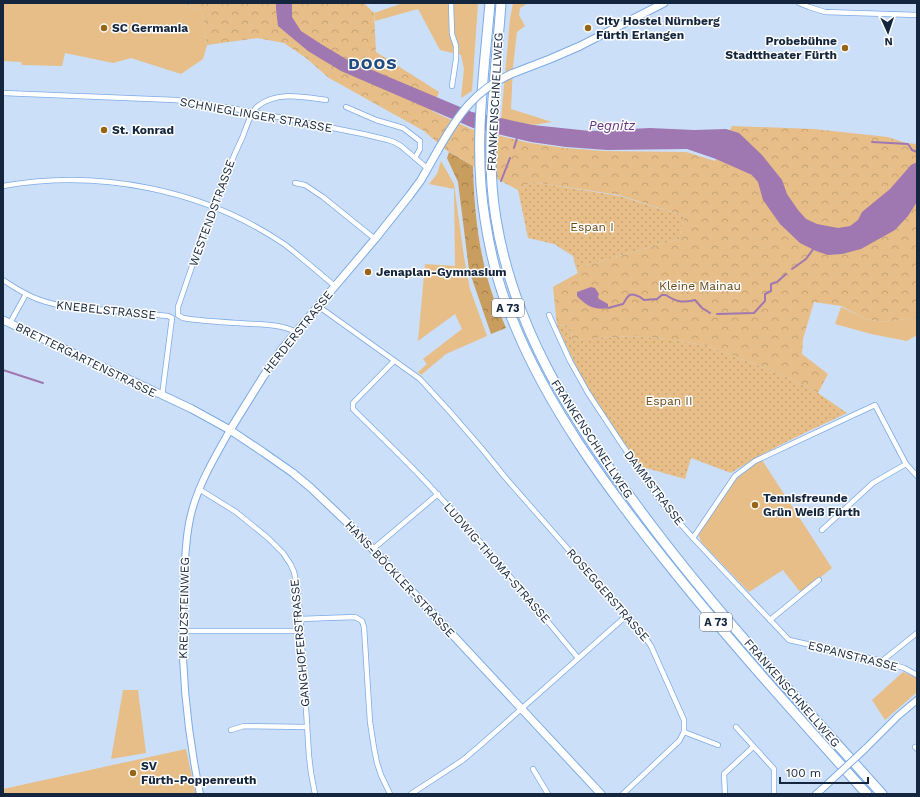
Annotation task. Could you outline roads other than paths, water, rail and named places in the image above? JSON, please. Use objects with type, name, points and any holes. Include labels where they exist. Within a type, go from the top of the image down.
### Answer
[{"type":"highway","name":"FRANKENSCHNELLWEG","points":[[490,3],[481,104],[480,161],[482,196],[485,222],[493,262],[515,327],[529,358],[560,414],[577,440],[606,484],[652,545],[757,671],[866,794]]},
{"type":"highway","name":"FRANKENSCHNELLWEG","points":[[501,3],[493,106],[491,178],[495,217],[510,284],[533,341],[554,383],[574,416],[629,496],[700,587],[783,684],[882,794]]},
{"type":"highway","points":[[500,19],[504,3]]},
{"type":"main road","name":"HERDERSTRASSE","points":[[230,430],[266,371],[296,332],[375,239],[414,190],[455,122],[470,102],[491,84],[580,46],[664,3]]},
{"type":"main road","name":"BRETTERGARTENSTRASSE","points":[[3,320],[170,399]]},
{"type":"main road","name":"HANS-BÖCKLER-STRASSE","points":[[170,399],[192,409],[230,430],[293,473],[312,488],[373,549],[601,794]]},
{"type":"street","points":[[451,3],[452,34],[456,46],[456,59],[452,86]]},
{"type":"street","points":[[799,3],[825,12],[917,15]]},
{"type":"street","name":"SCHNIEGLINGER STRASSE","points":[[3,93],[175,100],[253,112],[388,140],[401,146],[427,168]]},
{"type":"street","points":[[253,112],[262,103],[283,97],[326,100]]},
{"type":"street","points":[[346,107],[376,120],[403,128],[420,141],[420,149],[415,158]]},
{"type":"street","name":"WESTENDSTRASSE","points":[[253,112],[213,207],[178,307],[178,315],[183,318],[198,320],[275,325],[287,327],[296,332]]},
{"type":"street","points":[[3,186],[50,180],[85,180],[162,191],[184,197],[213,207],[255,226],[285,244],[335,286]]},
{"type":"street","points":[[295,183],[305,185],[323,197],[375,239]]},
{"type":"street","name":"KNEBELSTRASSE","points":[[3,280],[26,294],[50,304],[168,316],[172,318],[162,396]]},
{"type":"street","points":[[10,323],[26,294]]},
{"type":"street","name":"ROSEGGERSTRASSE","points":[[318,306],[420,379],[645,637],[651,646],[684,720],[684,732]]},
{"type":"street","name":"DAMMSTRASSE","points":[[549,314],[570,361],[588,394],[662,503],[789,640]]},
{"type":"street","name":"LUDWIG-THOMA-STRASSE","points":[[394,361],[353,403],[352,409],[438,494],[578,658]]},
{"type":"street","points":[[693,538],[735,476],[755,461],[875,405],[906,464],[917,476]]},
{"type":"street","name":"KREUZSTEINWEG","points":[[200,794],[190,736],[183,676],[183,588],[187,533],[199,489],[209,467],[230,430]]},
{"type":"street","points":[[822,530],[873,483],[906,464]]},
{"type":"street","name":"GANGHOFERSTRASSE","points":[[199,489],[236,512],[268,538],[283,553],[291,565],[296,578],[307,728],[311,773],[315,794]]},
{"type":"street","points":[[373,549],[438,494]]},
{"type":"street","points":[[770,620],[819,580]]},
{"type":"street","points":[[411,794],[462,760],[522,709],[626,616]]},
{"type":"street","points":[[300,620],[355,617],[362,621],[364,627],[370,722],[374,748],[381,776],[390,794]]},
{"type":"street","points":[[182,631],[301,631]]},
{"type":"street","points":[[882,661],[917,633]]},
{"type":"street","name":"ESPANSTRASSE","points":[[789,640],[882,661],[904,668],[917,675]]},
{"type":"street","points":[[816,794],[866,750],[898,716],[917,700]]},
{"type":"street","points":[[231,730],[244,726],[307,728]]},
{"type":"street","points":[[736,727],[774,769],[774,794]]},
{"type":"street","points":[[622,794],[679,741],[684,732],[718,745]]},
{"type":"street","points":[[725,794],[724,774],[753,747]]},
{"type":"street","points":[[533,769],[548,794]]},
{"type":"waterway","points":[[514,148],[517,138]]},
{"type":"waterway","points":[[872,142],[908,144],[912,150],[917,152]]},
{"type":"waterway","points":[[501,181],[510,158]]},
{"type":"waterway","points":[[792,269],[806,259],[814,248]]},
{"type":"waterway","points":[[717,314],[754,313],[765,301],[765,294],[771,291],[771,284],[777,282],[786,274]]},
{"type":"waterway","points":[[608,308],[623,304],[628,296],[631,295],[639,296],[644,300],[657,299],[662,295],[666,295],[679,301],[695,300],[702,308],[710,313]]},
{"type":"waterway","points":[[3,370],[43,383]]},
{"type":"place","name":"SC Germania","points":[[104,28]]},
{"type":"place","name":"City Hostel Nürnberg Fürth Erlangen","points":[[588,28]]},
{"type":"place","name":"Probebühne Stadttheater Fürth","points":[[845,48]]},
{"type":"place","name":"St. Konrad","points":[[104,130]]},
{"type":"place","name":"Jenaplan-Gymnasium","points":[[368,272]]},
{"type":"place","name":"Tennisfreunde Grün Weiß Fürth","points":[[755,505]]},
{"type":"place","name":"SV Fürth-Poppenreuth","points":[[133,773]]},
{"type":"district","name":"DOOS","points":[[373,63]]},
{"type":"water label","name":"Pegnitz","points":[[612,125]]},
{"type":"park label","name":"Espan I","points":[[592,227]]},
{"type":"park label","name":"Kleine Mainau","points":[[700,286]]},
{"type":"park label","name":"Espan II","points":[[669,401]]}]
